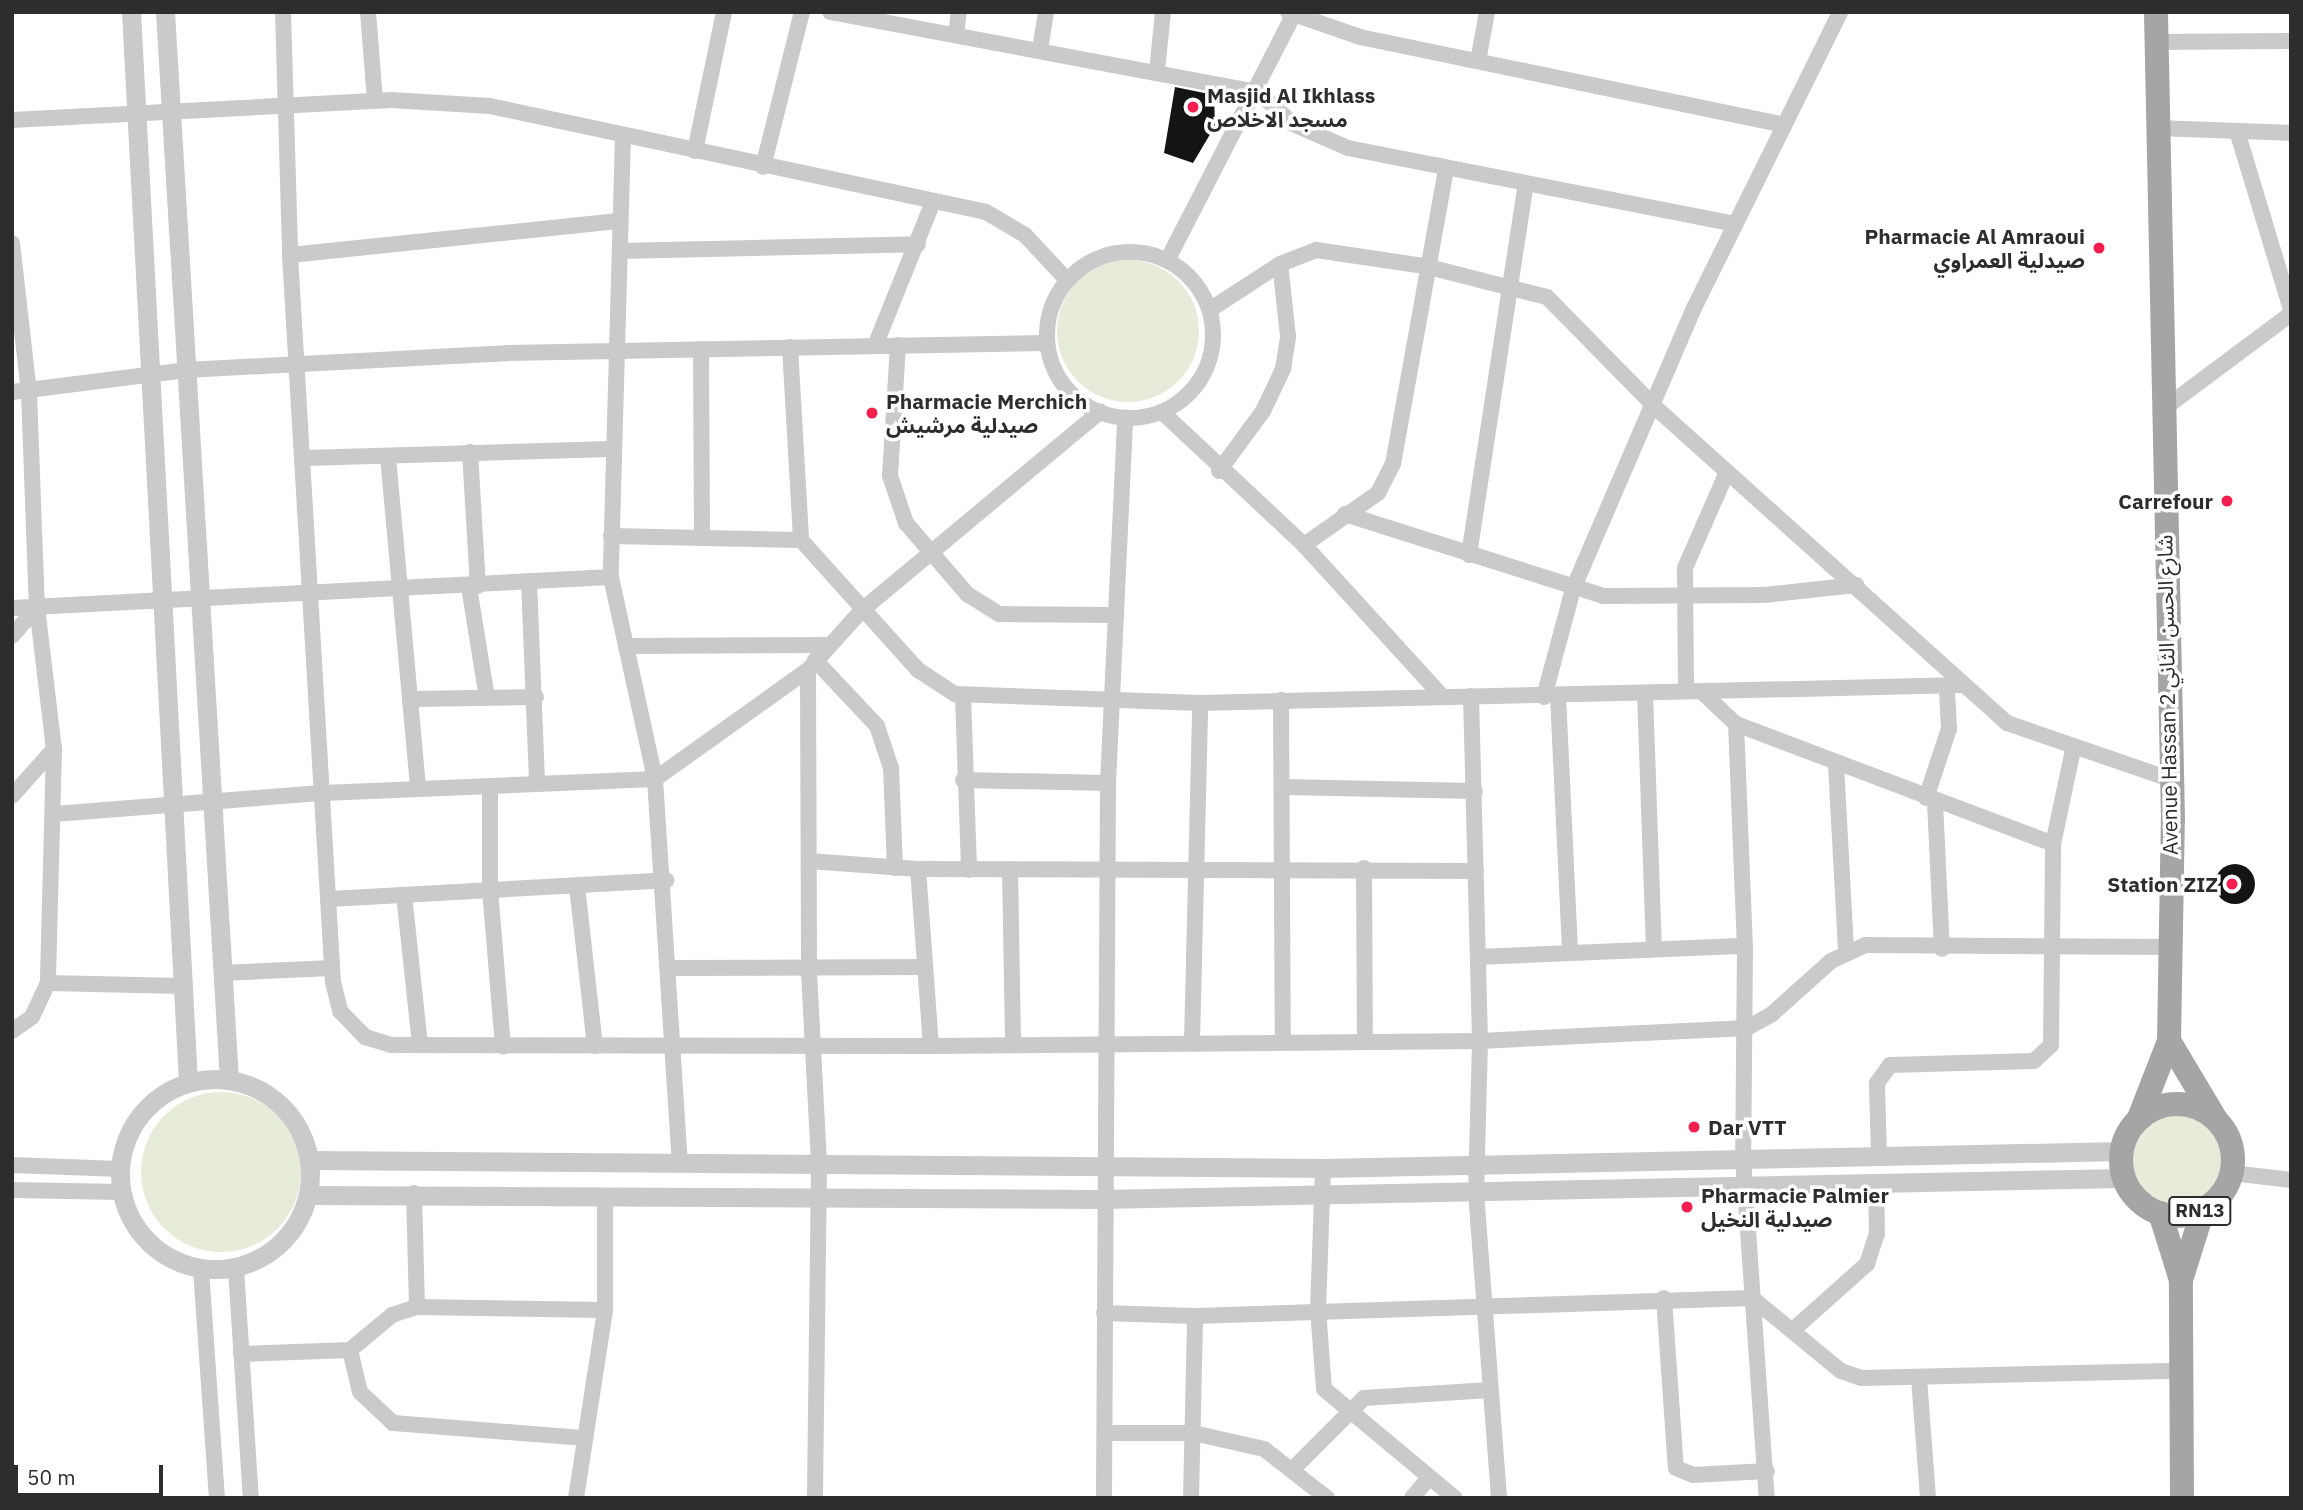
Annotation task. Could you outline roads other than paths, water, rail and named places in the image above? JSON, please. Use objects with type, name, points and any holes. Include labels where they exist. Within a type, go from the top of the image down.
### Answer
[{"type":"main road","name":"Avenue Hassan 2 شارع الحسن الثاني","points":[[2139,1118],[2168,1041],[2170,947],[2170,779],[2156,12]]},
{"type":"main road","name":"RN13","points":[[2168,1041],[2228,1137],[2232,1173],[2203,1210],[2181,1280],[2182,1498]]},
{"type":"main road","points":[[2123,1178],[2121,1151],[2139,1118],[2154,1108],[2188,1105],[2217,1121]]},
{"type":"main road","name":"RN13","points":[[2123,1178],[2138,1199],[2160,1213],[2203,1210]]},
{"type":"main road","name":"RN13","points":[[2160,1213],[2181,1280]]},
{"type":"street","points":[[131,12],[159,597],[188,1082]]},
{"type":"street","points":[[165,12],[229,1080]]},
{"type":"street","points":[[283,12],[290,255],[306,458],[309,590],[330,899],[332,968],[340,1011],[357,1032],[377,1043],[676,1048],[931,1046],[1103,1041],[1480,1041],[1747,1028],[1846,952],[1866,945],[2051,950],[2170,947]]},
{"type":"street","points":[[368,12],[375,100]]},
{"type":"street","points":[[695,151],[724,12]]},
{"type":"street","points":[[763,167],[802,12]]},
{"type":"street","points":[[830,12],[1258,92],[1323,140],[1525,187],[1735,224]]},
{"type":"street","points":[[957,35],[959,12]]},
{"type":"street","points":[[1040,50],[1046,12]]},
{"type":"street","points":[[1157,71],[1163,12]]},
{"type":"street","points":[[1478,61],[1487,12]]},
{"type":"street","points":[[1570,952],[1551,697],[1573,589],[1656,408],[1735,224],[1840,12]]},
{"type":"street","points":[[1168,259],[1258,92],[1292,13],[1330,30],[1784,125]]},
{"type":"street","points":[[2156,42],[2291,41]]},
{"type":"street","points":[[12,120],[375,100],[490,106],[1000,216],[1066,279]]},
{"type":"street","points":[[2157,128],[2291,133]]},
{"type":"street","points":[[2162,410],[2291,312],[2237,131]]},
{"type":"street","points":[[623,135],[610,449],[611,578],[655,779],[666,880],[680,1163]]},
{"type":"street","points":[[1304,545],[1378,493],[1394,464],[1425,266],[1446,169]]},
{"type":"street","points":[[1469,555],[1514,288],[1525,187]]},
{"type":"street","points":[[876,346],[933,202]]},
{"type":"street","points":[[290,255],[618,221]]},
{"type":"street","points":[[12,243],[20,392],[37,607],[54,749],[48,983],[32,1017],[12,1031]]},
{"type":"street","points":[[620,251],[918,244]]},
{"type":"street","points":[[1132,250],[1168,259],[1194,280],[1211,309],[1215,334],[1206,370],[1184,400],[1162,412],[1125,418],[1100,412],[1070,393],[1055,373],[1047,343],[1053,300],[1066,279],[1096,257],[1132,250]]},
{"type":"street","points":[[1211,309],[1280,264],[1316,250],[1425,266],[1514,288],[1563,308],[1656,408],[1856,585],[1954,687],[2007,723],[2073,750],[2170,779]]},
{"type":"street","points":[[1219,471],[1263,411],[1283,369],[1288,335],[1280,264]]},
{"type":"street","points":[[20,392],[186,370],[701,349],[1047,343]]},
{"type":"street","points":[[898,345],[890,476],[895,504],[931,553],[967,594],[999,614],[1115,615]]},
{"type":"street","points":[[790,347],[801,540],[862,610],[932,682],[963,696],[1200,703],[1471,695],[1551,697],[1954,687]]},
{"type":"street","points":[[701,349],[702,536]]},
{"type":"street","points":[[54,814],[323,793],[655,779],[811,665],[825,645],[862,610],[1100,412]]},
{"type":"street","points":[[1162,412],[1219,471],[1304,545],[1442,696]]},
{"type":"street","points":[[1104,1498],[1106,1433],[1101,1199],[1108,783],[1125,418]]},
{"type":"street","points":[[306,458],[610,449]]},
{"type":"street","points":[[470,452],[473,587],[487,698]]},
{"type":"street","points":[[388,457],[412,699],[418,789]]},
{"type":"street","points":[[1727,472],[1685,568],[1683,597],[1694,692],[1736,724],[1836,765],[2053,844]]},
{"type":"street","points":[[1345,514],[1573,589],[1603,596],[1683,597],[1856,585]]},
{"type":"street","points":[[611,536],[801,540]]},
{"type":"street","points":[[12,608],[159,597],[200,598],[309,590],[473,587],[611,578]]},
{"type":"street","points":[[529,582],[536,697],[537,784]]},
{"type":"street","points":[[12,636],[37,607]]},
{"type":"street","points":[[626,646],[825,645]]},
{"type":"street","points":[[811,665],[809,972],[819,1166],[815,1498]]},
{"type":"street","points":[[811,665],[877,726],[891,768],[895,868]]},
{"type":"street","points":[[1942,949],[1931,800],[1949,729],[1954,687]]},
{"type":"street","points":[[1645,693],[1654,948]]},
{"type":"street","points":[[1471,695],[1480,1041],[1476,1192],[1499,1498]]},
{"type":"street","points":[[963,696],[963,780],[969,870]]},
{"type":"street","points":[[412,699],[536,697]]},
{"type":"street","points":[[1281,700],[1285,869],[1283,1042]]},
{"type":"street","points":[[1192,1042],[1194,868],[1200,703]]},
{"type":"street","points":[[1736,724],[1747,1028],[1745,1184],[1767,1498]]},
{"type":"street","points":[[12,796],[54,749]]},
{"type":"street","points":[[1879,1156],[1877,1083],[1889,1065],[2023,1062],[2046,1054],[2052,1037],[2053,844],[2073,750]]},
{"type":"street","points":[[1836,765],[1846,952]]},
{"type":"street","points":[[963,780],[1108,783]]},
{"type":"street","points":[[490,787],[490,889],[503,1046]]},
{"type":"street","points":[[1284,787],[1475,791]]},
{"type":"street","points":[[809,861],[895,868],[969,870],[1364,868],[1476,871]]},
{"type":"street","points":[[1364,868],[1365,1041]]},
{"type":"street","points":[[918,869],[931,1046]]},
{"type":"street","points":[[1010,869],[1013,1044]]},
{"type":"street","points":[[330,899],[666,880]]},
{"type":"street","points":[[578,886],[595,1046]]},
{"type":"street","points":[[404,895],[420,1045]]},
{"type":"street","points":[[1478,957],[1654,948],[1745,947]]},
{"type":"street","points":[[671,968],[809,972],[925,967]]},
{"type":"street","points":[[222,973],[332,968]]},
{"type":"street","points":[[48,983],[183,986]]},
{"type":"street","points":[[229,1080],[273,1099],[290,1116],[309,1160],[308,1195],[295,1226],[272,1251],[236,1269],[201,1270],[163,1255],[138,1231],[121,1192],[120,1169],[128,1133],[143,1111],[188,1082],[229,1080]]},
{"type":"street","points":[[309,1160],[1323,1168],[1478,1161],[1744,1159],[2121,1151]]},
{"type":"street","points":[[12,1165],[120,1169]]},
{"type":"street","points":[[1323,1168],[1318,1309],[1324,1389],[1345,1412],[1427,1480],[1455,1498]]},
{"type":"street","points":[[2232,1173],[2291,1180]]},
{"type":"street","points":[[308,1195],[414,1193],[606,1199],[1320,1197],[1745,1184],[2123,1178]]},
{"type":"street","points":[[1794,1329],[1871,1257],[1876,1182]]},
{"type":"street","points":[[12,1190],[121,1192]]},
{"type":"street","points":[[414,1193],[417,1307]]},
{"type":"street","points":[[576,1498],[605,1310],[606,1199]]},
{"type":"street","points":[[236,1269],[251,1498]]},
{"type":"street","points":[[201,1270],[217,1498]]},
{"type":"street","points":[[1664,1298],[1676,1468],[1693,1475],[1767,1471]]},
{"type":"street","points":[[1104,1313],[1195,1316],[1485,1303],[1752,1298],[1850,1376],[1919,1378],[2180,1371]]},
{"type":"street","points":[[241,1354],[350,1350],[392,1315],[417,1307],[605,1310]]},
{"type":"street","points":[[1191,1498],[1195,1316]]},
{"type":"street","points":[[350,1350],[360,1392],[393,1423],[585,1438]]},
{"type":"street","points":[[1919,1378],[1928,1498]]},
{"type":"street","points":[[1294,1468],[1345,1412],[1375,1395],[1490,1390]]},
{"type":"street","points":[[1106,1433],[1193,1433],[1269,1450],[1327,1498]]},
{"type":"street","points":[[1412,1498],[1427,1480]]},
{"type":"place","name":"Masjid Al Ikhlass مسجد الاخلاص","points":[[1193,107]]},
{"type":"place","name":"Pharmacie Al Amraoui صيدلية العمراوي","points":[[2099,248]]},
{"type":"place","name":"Pharmacie Merchich صيدلية مرشيش","points":[[872,413]]},
{"type":"place","name":"Carrefour","points":[[2227,501]]},
{"type":"place","name":"Station ZIZ","points":[[2232,884]]},
{"type":"place","name":"Dar VTT","points":[[1694,1127]]},
{"type":"place","name":"Pharmacie Palmier صيدلية النخيل","points":[[1687,1207]]}]
